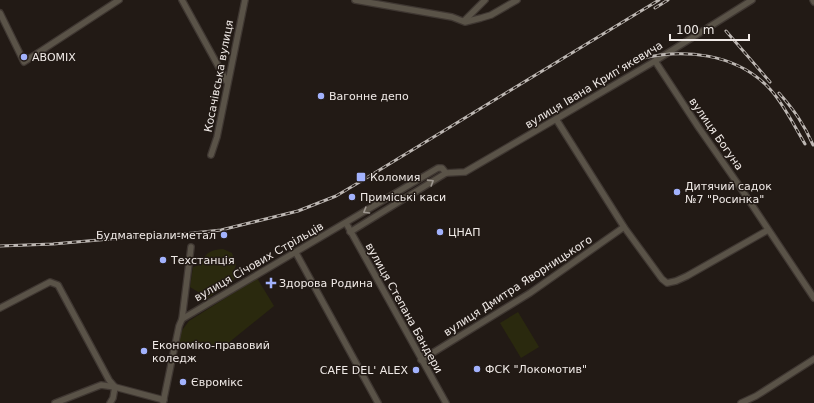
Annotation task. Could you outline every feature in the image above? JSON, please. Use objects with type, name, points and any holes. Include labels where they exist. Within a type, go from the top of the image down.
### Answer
[{"type":"street","points":[[0,13],[24,62],[119,0]]},
{"type":"street","points":[[182,0],[227,82]]},
{"type":"street","name":"Косачівська вулиця","points":[[211,155],[217,137],[227,82],[245,0]]},
{"type":"street","points":[[354,0],[452,17],[464,22],[488,16],[517,0]]},
{"type":"street","points":[[464,22],[485,0]]},
{"type":"street","name":"вулиця Івана Крипʼякевича","points":[[446,174],[465,172],[655,61],[752,0]]},
{"type":"street","name":"вулиця Богуна","points":[[655,61],[814,298]]},
{"type":"street","points":[[556,120],[624,227],[662,279],[667,283],[687,276],[768,230]]},
{"type":"street","name":"вулиця Січових Стрільців","points":[[182,319],[438,168],[442,168],[446,174]]},
{"type":"street","points":[[350,232],[446,174]]},
{"type":"street","name":"вулиця Степана Бандери","points":[[346,223],[446,403]]},
{"type":"street","name":"вулиця Дмитра Яворницького","points":[[421,360],[530,293],[624,227]]},
{"type":"street","name":"вулиця Січових Стрільців","points":[[163,402],[179,326],[182,319],[191,247]]},
{"type":"street","points":[[296,253],[378,403]]},
{"type":"street","points":[[0,308],[50,282],[58,285],[115,387],[113,398],[110,403]]},
{"type":"street","points":[[741,403],[756,396],[814,359]]},
{"type":"street","points":[[55,403],[99,385],[115,387],[163,402]]},
{"type":"shaded area","points":[[223,249],[232,253],[236,265],[234,271],[235,278],[233,281],[208,298],[190,287],[193,267],[200,265],[211,251]]},
{"type":"shaded area","points":[[257,278],[274,306],[227,344],[186,348],[180,344],[180,333],[189,321]]},
{"type":"shaded area","points":[[518,312],[539,347],[521,358],[500,323]]},
{"type":"railway","points":[[0,246],[53,244],[221,230],[298,211],[336,196],[659,0]]},
{"type":"railway","points":[[655,8],[668,0]]},
{"type":"railway","points":[[726,31],[770,82]]},
{"type":"railway","points":[[639,59],[673,54],[690,54],[724,60],[740,67],[755,76],[768,87],[783,107],[805,144]]},
{"type":"railway","points":[[779,93],[806,130],[813,145]]},
{"type":"place","name":"ABOMIX","points":[[24,57]]},
{"type":"place","name":"Вагонне депо","points":[[321,96]]},
{"type":"place","name":"Коломия","points":[[361,177]]},
{"type":"place","name":"Дитячий садок №7 \"Росинка\"","points":[[677,192]]},
{"type":"place","name":"Приміські каси","points":[[352,197]]},
{"type":"place","name":"ЦНАП","points":[[440,232]]},
{"type":"place","name":"Будматеріали-метал","points":[[224,235]]},
{"type":"place","name":"Техстанція","points":[[163,260]]},
{"type":"place","name":"Здорова Родина","points":[[271,283]]},
{"type":"place","name":"Економіко-правовий коледж","points":[[144,351]]},
{"type":"place","name":"ФСК \"Локомотив\"","points":[[477,369]]},
{"type":"place","name":"CAFE DEL' ALEX","points":[[416,370]]},
{"type":"place","name":"Євромікс","points":[[183,382]]}]
